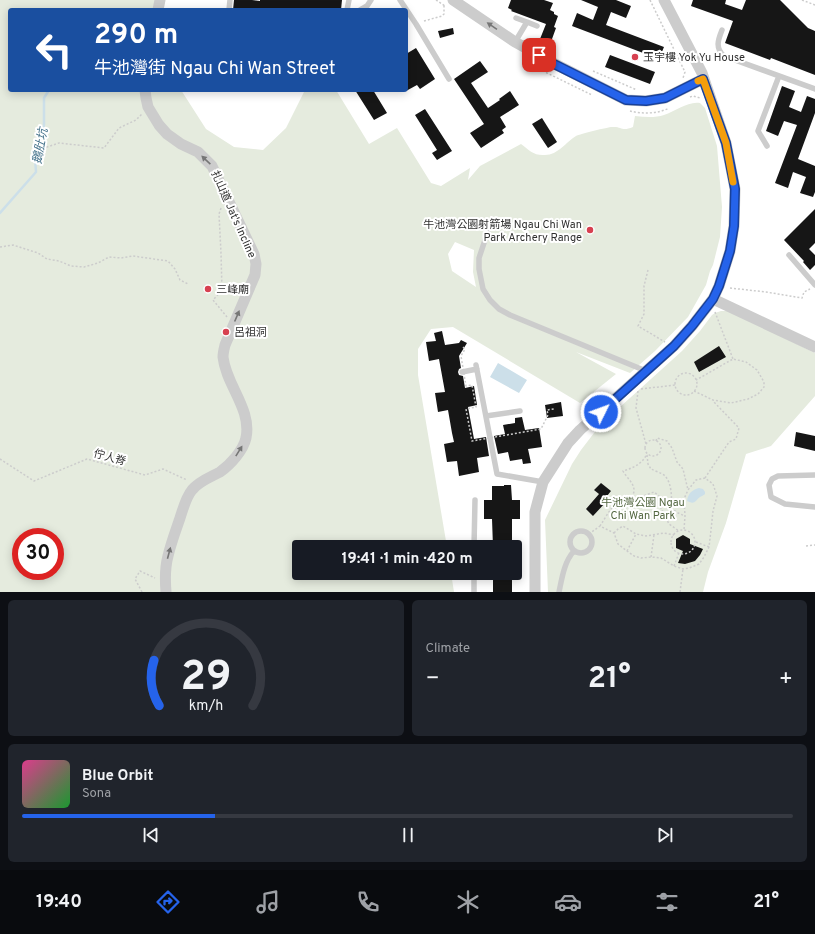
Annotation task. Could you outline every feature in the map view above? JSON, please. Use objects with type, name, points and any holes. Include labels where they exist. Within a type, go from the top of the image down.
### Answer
[{"type":"street","points":[[535,592],[536,512],[543,482],[568,443],[580,430],[674,346],[692,326],[713,299],[719,286],[730,251],[734,226],[735,189],[726,143],[703,79],[702,72],[664,0]]},
{"type":"street","points":[[449,3],[550,62],[626,100],[646,101],[665,98],[703,79]]},
{"type":"street","name":"扎山道 Jat's Incline","points":[[145,92],[148,107],[159,125],[181,144],[198,152],[212,166],[254,254],[256,264],[255,274],[225,345],[223,356],[225,368],[245,415],[247,431],[246,440],[239,454],[231,463],[191,490],[168,556],[165,577],[166,592]]},
{"type":"street","points":[[713,299],[815,347]]},
{"type":"lane","points":[[364,8],[371,0]]},
{"type":"lane","points":[[408,12],[449,79]]},
{"type":"lane","points":[[516,18],[537,26]]},
{"type":"lane","points":[[515,42],[527,22]]},
{"type":"lane","points":[[722,30],[718,40],[718,45],[724,56],[815,89]]},
{"type":"lane","points":[[767,146],[758,131],[779,76]]},
{"type":"lane","points":[[490,228],[479,258],[480,268],[483,289],[490,300],[499,309],[510,315],[646,371]]},
{"type":"lane","points":[[789,255],[815,286]]},
{"type":"lane","points":[[462,372],[477,367],[497,474],[543,482]]},
{"type":"lane","points":[[486,416],[520,411]]},
{"type":"lane","points":[[815,475],[778,476],[772,479],[769,485],[771,497],[785,504],[815,508]]},
{"type":"lane","points":[[474,540],[475,500]]},
{"type":"lane","points":[[579,531],[589,534],[592,544],[588,550],[581,553],[574,551],[569,541],[572,534],[579,531]]},
{"type":"lane","points":[[559,592],[563,574],[570,556],[574,551]]},
{"type":"lane","points":[[474,580],[474,592]]},
{"type":"path","points":[[650,0],[685,72],[682,79]]},
{"type":"path","points":[[802,0],[815,5]]},
{"type":"path","points":[[424,21],[442,16],[449,3]]},
{"type":"path","points":[[588,69],[638,91]]},
{"type":"path","points":[[689,98],[693,96],[700,98]]},
{"type":"path","points":[[36,158],[44,148],[59,143],[104,148],[119,128],[136,120],[148,107]]},
{"type":"path","points":[[226,193],[219,214],[222,253],[222,290],[213,300],[233,325]]},
{"type":"path","points":[[0,247],[13,245],[38,253],[47,259],[59,261],[71,266],[98,264],[109,257],[121,258],[133,256],[168,261],[175,269],[180,280],[188,284]]},
{"type":"path","points":[[648,270],[644,286],[644,314],[638,326],[667,343]]},
{"type":"path","points":[[730,288],[802,298],[804,292],[815,286]]},
{"type":"path","points":[[715,313],[732,359]]},
{"type":"path","points":[[463,347],[465,349],[461,356],[466,386],[472,385],[476,407],[466,408],[472,441],[541,429],[548,415],[547,410],[554,409]]},
{"type":"path","points":[[694,391],[713,400],[731,403],[748,399],[758,394],[764,387],[764,382],[757,370],[746,362],[732,359],[696,380]]},
{"type":"path","points":[[685,373],[692,374],[696,380],[697,386],[691,394],[684,395],[678,391],[675,385],[676,378],[685,373]]},
{"type":"path","points":[[646,444],[636,408],[638,389],[675,385]]},
{"type":"path","points":[[684,530],[684,499],[688,490],[696,480],[705,478],[729,442],[736,439],[739,428],[713,400]]},
{"type":"path","points":[[656,441],[657,438],[667,441],[672,448],[677,462],[683,469],[688,490]]},
{"type":"path","points":[[647,454],[649,456],[659,454],[660,444],[656,441],[650,440],[646,444],[644,449],[647,454],[648,464],[651,469],[666,476],[670,485],[672,499],[671,508],[685,516]]},
{"type":"path","points":[[589,534],[600,526],[613,508],[628,500],[632,496],[634,490],[632,482],[623,471],[635,466],[644,459],[647,454]]},
{"type":"path","name":"佇人脊","points":[[0,459],[34,481],[87,459],[144,475],[163,469],[198,484]]},
{"type":"path","points":[[600,526],[614,533],[618,544],[634,556],[642,558],[661,558],[674,566],[683,569],[699,564],[709,547],[712,511],[717,496],[713,484],[705,478]]},
{"type":"path","points":[[632,496],[638,498],[654,492],[659,496],[659,504],[668,524],[679,531]]},
{"type":"path","points":[[614,533],[623,526],[636,534],[646,536],[664,533],[674,535]]},
{"type":"path","points":[[684,530],[690,532],[694,538],[695,545],[687,553],[679,553],[672,545],[672,538],[679,531],[684,530]]},
{"type":"path","points":[[627,551],[636,534]]},
{"type":"path","points":[[651,557],[654,535]]},
{"type":"path","points":[[695,541],[709,547]]},
{"type":"path","points":[[806,546],[815,545]]},
{"type":"path","points":[[674,566],[679,553]]},
{"type":"path","points":[[680,592],[683,569]]},
{"type":"path","points":[[142,592],[135,579],[140,571],[154,578],[165,577]]},
{"type":"green space","points":[[0,0],[158,0],[156,8],[8,8],[8,92],[182,92],[206,129],[234,147],[263,150],[286,128],[304,92],[337,92],[369,144],[397,128],[431,183],[441,186],[470,168],[468,180],[480,166],[521,144],[535,154],[550,154],[558,151],[579,135],[609,127],[626,129],[633,127],[635,116],[661,116],[691,103],[700,103],[705,108],[717,146],[722,207],[720,237],[706,285],[688,317],[655,351],[630,373],[576,352],[616,374],[580,403],[453,327],[431,329],[418,349],[418,375],[446,540],[292,540],[292,580],[452,580],[454,592],[0,592]],"holes":[[[455,242],[474,250],[473,272],[476,287],[452,271],[448,254]]]},
{"type":"green space","name":"牛池灣公園 Ngau Chi Wan Park","points":[[727,310],[815,353],[815,396],[771,446],[746,454],[726,523],[708,572],[703,592],[548,592],[545,520],[572,464],[594,433],[610,416],[682,351],[712,315]]},
{"type":"water","points":[[498,363],[527,380],[519,393],[490,377]]},
{"type":"water","points":[[699,488],[703,489],[705,494],[693,503],[687,501],[691,492]]},
{"type":"building","points":[[234,0],[342,0],[341,8],[233,8]]},
{"type":"building","points":[[511,0],[544,0],[553,3],[550,10],[558,16],[554,27],[556,28],[549,43],[540,39],[546,24],[511,11],[512,10],[508,8]]},
{"type":"building","points":[[581,0],[616,0],[631,6],[626,18],[611,12],[606,25],[664,47],[659,59],[572,26],[577,13],[593,20],[598,7]]},
{"type":"building","points":[[693,0],[726,0],[725,4],[742,10],[746,0],[780,0],[808,28],[815,31],[815,75],[771,58],[770,60],[725,43],[733,21],[691,6]]},
{"type":"building","points":[[453,28],[454,34],[440,38],[438,31]]},
{"type":"building","points":[[416,48],[435,79],[420,89],[417,85],[408,90],[408,53]]},
{"type":"building","points":[[610,55],[655,72],[650,84],[605,67]]},
{"type":"building","points":[[480,61],[488,72],[471,83],[488,108],[510,91],[519,105],[500,117],[506,127],[502,130],[504,133],[481,148],[470,133],[484,124],[454,79]]},
{"type":"building","points":[[782,86],[795,91],[789,107],[801,112],[807,96],[815,99],[815,113],[798,159],[815,166],[815,192],[813,197],[800,193],[806,177],[793,172],[788,188],[775,183],[797,125],[784,121],[778,136],[766,131]]},
{"type":"building","points":[[356,92],[374,92],[387,113],[374,120]]},
{"type":"building","points":[[425,109],[452,151],[437,160],[432,153],[437,150],[415,115]]},
{"type":"building","points":[[542,118],[557,142],[548,148],[532,124]]},
{"type":"building","points":[[815,209],[815,243],[809,249],[815,255],[815,265],[810,270],[803,262],[804,261],[784,240]]},
{"type":"building","points":[[442,331],[445,345],[459,343],[461,340],[467,343],[459,356],[461,368],[458,372],[459,375],[463,376],[465,388],[474,386],[477,405],[468,407],[474,439],[486,437],[489,456],[477,458],[479,472],[459,476],[457,461],[447,462],[444,444],[454,442],[448,410],[438,412],[435,393],[445,392],[439,359],[429,361],[426,342],[436,341],[434,333]]},
{"type":"building","points":[[719,346],[726,357],[699,372],[694,362]]},
{"type":"building","points":[[561,402],[563,416],[547,418],[545,405]]},
{"type":"building","points":[[522,417],[525,430],[539,428],[542,447],[528,449],[531,463],[523,464],[522,459],[510,461],[508,452],[498,454],[494,436],[505,434],[503,425],[515,423],[515,418]]},
{"type":"building","points":[[796,432],[815,436],[815,451],[794,446]]},
{"type":"building","points":[[601,483],[611,491],[603,501],[605,503],[593,516],[586,509],[599,494],[594,490]]},
{"type":"building","points":[[511,485],[512,500],[520,500],[520,519],[512,519],[512,540],[493,540],[492,519],[484,519],[484,500],[492,500],[492,486]]},
{"type":"building","points":[[683,535],[690,539],[690,544],[703,549],[695,561],[685,564],[678,563],[683,551],[676,548],[676,539]]},
{"type":"building","points":[[493,580],[512,580],[512,592],[493,592]]},
{"type":"waterway","name":"鵝肚坑","points":[[0,213],[36,172],[35,158],[44,125],[44,98],[48,92]]},
{"type":"slow traffic","points":[[698,81],[703,79],[726,143],[733,182]]},
{"type":"place","name":"玉宇樓 Yok Yu House","points":[[635,57]]},
{"type":"place","name":"牛池灣公園射箭場 Ngau Chi Wan Park Archery Range","points":[[590,230]]},
{"type":"place","name":"三峰廟","points":[[208,289]]},
{"type":"place","name":"呂祖洞","points":[[226,332]]},
{"type":"route","points":[[539,55],[626,100],[646,101],[665,98],[703,79],[726,143],[735,189],[734,226],[730,251],[719,286],[713,299],[674,346],[601,412]]}]
